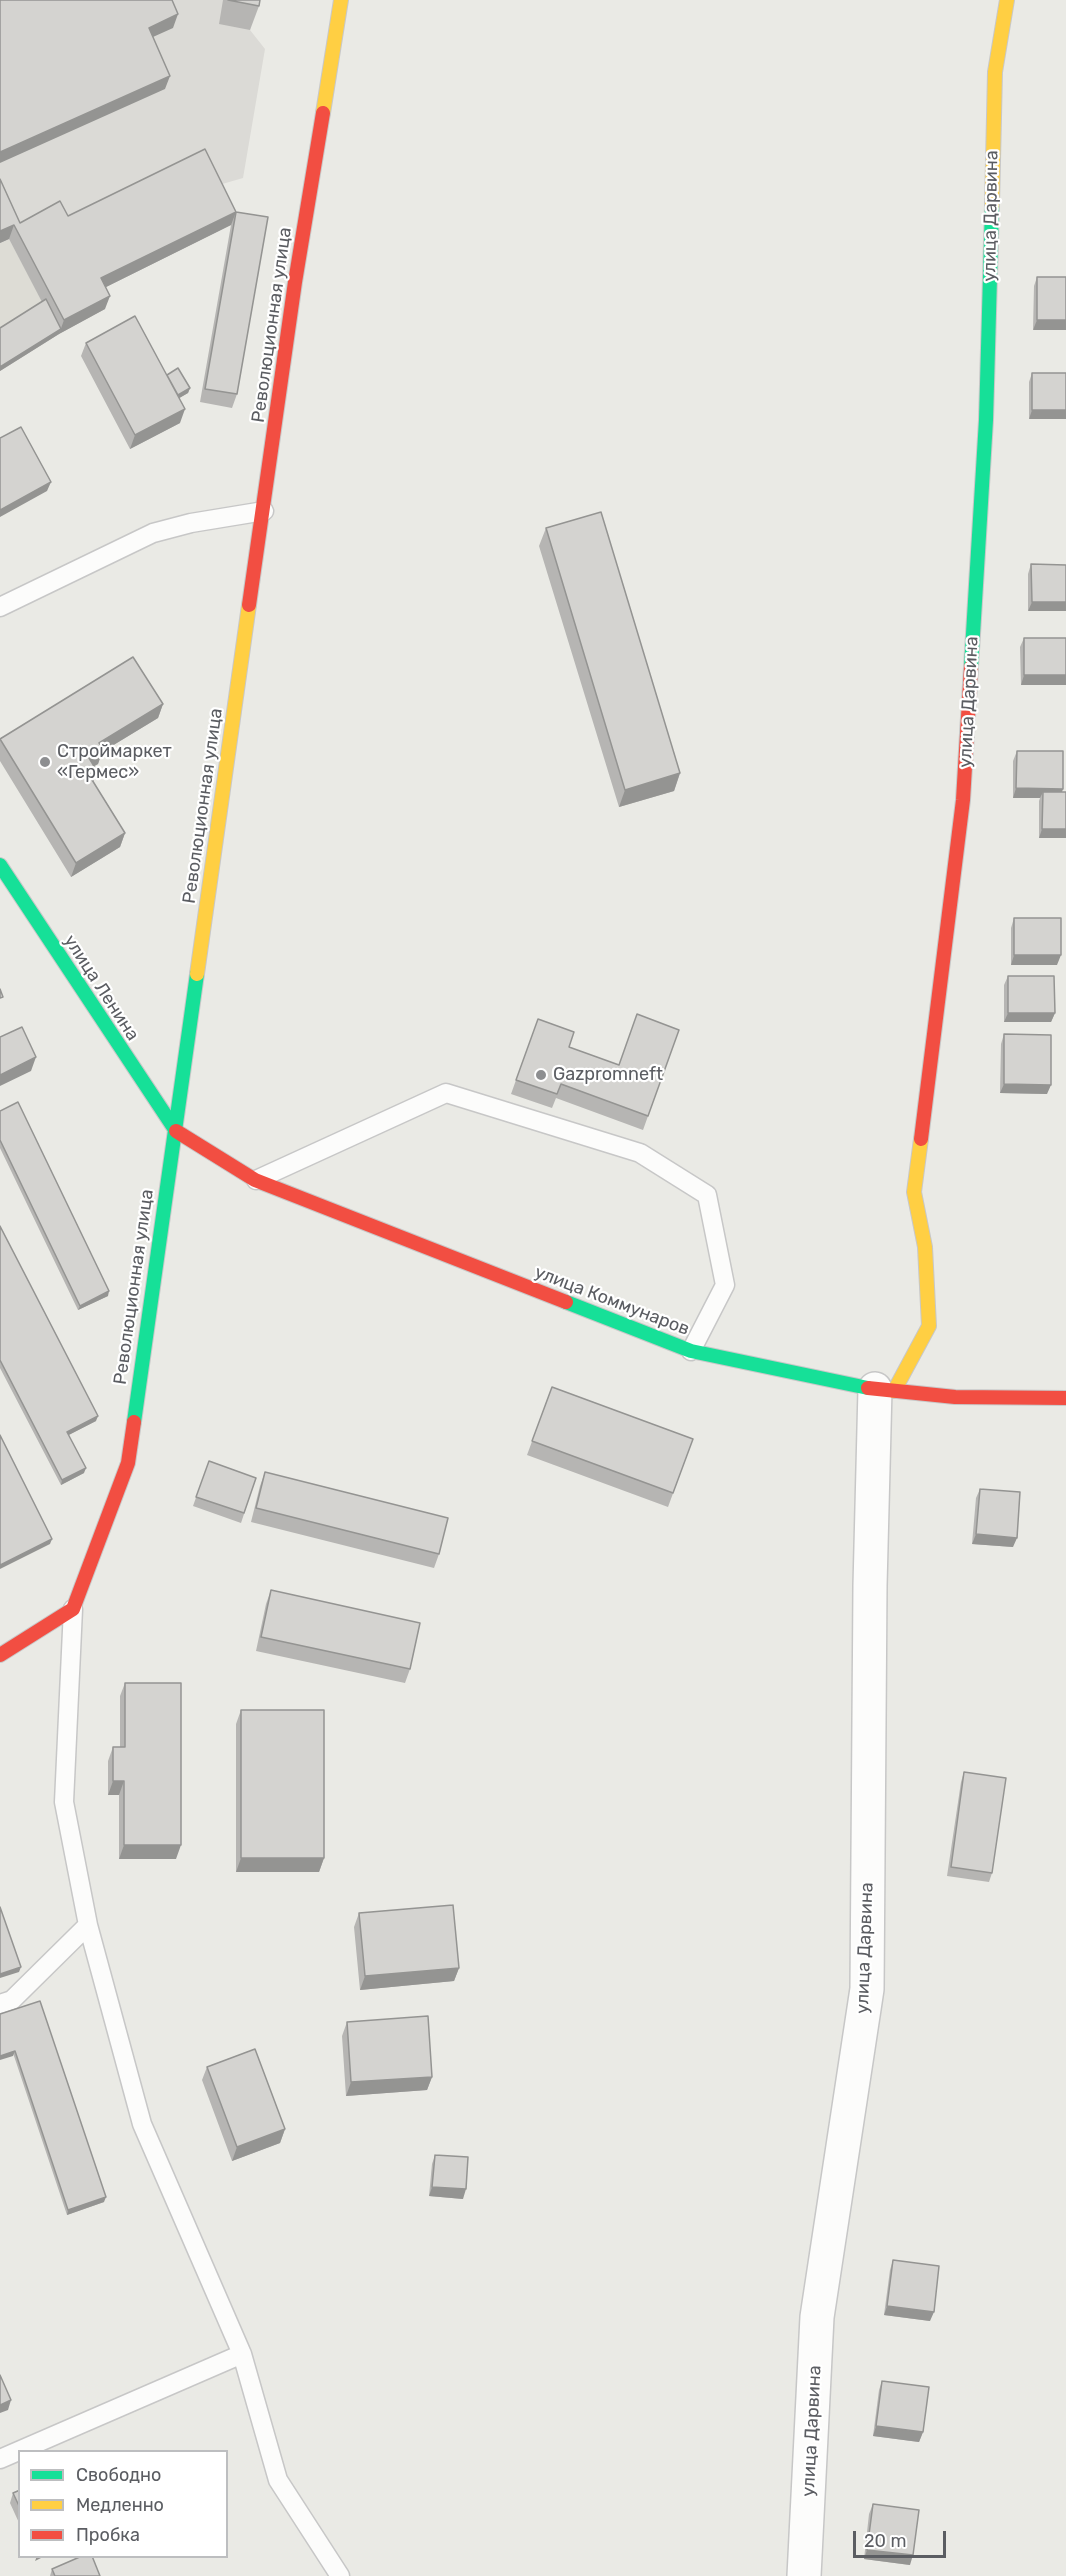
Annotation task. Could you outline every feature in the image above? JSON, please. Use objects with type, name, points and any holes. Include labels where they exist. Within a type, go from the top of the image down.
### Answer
[{"type":"street","name":"Революционная улица","points":[[73,1609],[128,1462],[295,282],[341,0]]},
{"type":"street","name":"улица Дарвина","points":[[804,2576],[817,2317],[867,1989],[870,1586],[885,1390],[929,1326],[925,1247],[914,1192],[963,800],[986,420],[995,72],[1007,0]]},
{"type":"street","name":"улица Ленина","points":[[0,865],[174,1129]]},
{"type":"street","name":"улица Коммунаров","points":[[174,1129],[255,1180],[691,1351],[885,1390],[955,1397],[1066,1398]]},
{"type":"street","points":[[0,1655],[73,1609]]},
{"type":"lane","points":[[0,607],[153,533],[191,523],[264,511]]},
{"type":"lane","points":[[255,1180],[446,1093],[640,1153],[707,1195],[725,1285],[691,1351]]},
{"type":"lane","points":[[73,1609],[64,1802],[88,1925],[142,2124],[242,2354],[278,2480],[340,2576]]},
{"type":"lane","points":[[0,2004],[12,2000],[88,1925]]},
{"type":"lane","points":[[23,2450],[242,2354]]},
{"type":"lane","points":[[0,2460],[18,2452]]},
{"type":"shaded area","points":[[0,0],[255,0],[250,30],[265,49],[243,178],[63,230],[15,236],[0,243]]},
{"type":"shaded area","points":[[9,239],[44,304],[0,332],[0,243]]},
{"type":"building","points":[[0,0],[172,0],[178,14],[149,28],[170,76],[0,152]]},
{"type":"building","points":[[228,0],[260,0],[259,6]]},
{"type":"building","points":[[205,149],[236,212],[101,278],[110,296],[64,320],[14,225],[0,231],[0,179],[20,223],[60,201],[68,216]]},
{"type":"building","points":[[236,212],[268,217],[237,394],[205,389]]},
{"type":"building","points":[[1037,277],[1066,277],[1066,320],[1037,320]]},
{"type":"building","points":[[46,299],[61,329],[0,367],[0,328]]},
{"type":"building","points":[[135,316],[185,409],[135,435],[86,343]]},
{"type":"building","points":[[178,368],[190,388],[178,395],[167,375]]},
{"type":"building","points":[[1032,373],[1066,373],[1066,410],[1032,410]]},
{"type":"building","points":[[21,427],[51,482],[0,510],[0,438]]},
{"type":"building","points":[[601,512],[680,773],[625,790],[546,528]]},
{"type":"building","points":[[1031,564],[1066,565],[1066,602],[1032,602]]},
{"type":"building","points":[[1024,638],[1066,638],[1066,675],[1024,675]]},
{"type":"building","points":[[133,657],[163,704],[99,743],[103,750],[89,758],[97,771],[89,775],[125,833],[76,863],[0,739]]},
{"type":"building","points":[[1017,751],[1063,751],[1063,789],[1016,788]]},
{"type":"building","points":[[1043,792],[1066,792],[1066,829],[1042,829]]},
{"type":"building","points":[[1014,918],[1061,918],[1061,955],[1014,955]]},
{"type":"building","points":[[1008,976],[1054,976],[1055,1013],[1008,1013]]},
{"type":"building","points":[[637,1014],[679,1030],[648,1116],[561,1084],[557,1094],[516,1080],[538,1019],[574,1032],[569,1047],[619,1065]]},
{"type":"building","points":[[22,1027],[36,1057],[0,1075],[0,1037]]},
{"type":"building","points":[[1004,1034],[1051,1035],[1051,1085],[1004,1084]]},
{"type":"building","points":[[18,1102],[109,1291],[80,1306],[0,1140],[0,1111]]},
{"type":"building","points":[[0,1226],[98,1416],[67,1432],[86,1468],[62,1480],[0,1360]]},
{"type":"building","points":[[552,1387],[693,1439],[673,1493],[532,1441]]},
{"type":"building","points":[[0,1435],[52,1539],[0,1565]]},
{"type":"building","points":[[209,1461],[256,1478],[244,1513],[196,1497]]},
{"type":"building","points":[[265,1472],[448,1518],[439,1554],[256,1508]]},
{"type":"building","points":[[980,1489],[1020,1492],[1017,1538],[976,1534]]},
{"type":"building","points":[[271,1590],[420,1623],[410,1669],[261,1637]]},
{"type":"building","points":[[125,1683],[181,1683],[181,1845],[124,1845],[124,1781],[113,1781],[113,1747],[125,1747]]},
{"type":"building","points":[[241,1710],[324,1710],[324,1858],[241,1858]]},
{"type":"building","points":[[964,1772],[1006,1778],[992,1873],[951,1867]]},
{"type":"building","points":[[453,1905],[459,1968],[365,1976],[359,1913]]},
{"type":"building","points":[[0,1907],[21,1967],[0,1974]]},
{"type":"building","points":[[40,2001],[106,2197],[68,2210],[15,2051],[0,2056],[0,2014]]},
{"type":"building","points":[[428,2016],[432,2077],[351,2082],[347,2022]]},
{"type":"building","points":[[255,2049],[285,2129],[237,2147],[207,2067]]},
{"type":"building","points":[[435,2155],[468,2157],[466,2189],[432,2187]]},
{"type":"building","points":[[893,2260],[939,2266],[934,2312],[887,2306]]},
{"type":"building","points":[[0,2375],[11,2400],[0,2405]]},
{"type":"building","points":[[882,2381],[929,2387],[923,2432],[876,2426]]},
{"type":"building","points":[[18,2491],[18,2504],[13,2493]]},
{"type":"building","points":[[873,2504],[919,2510],[913,2555],[867,2550]]},
{"type":"building","points":[[77,2558],[93,2558],[100,2576],[55,2576],[52,2569]]},
{"type":"traffic: fast","points":[[971,667],[986,420],[992,205]]},
{"type":"traffic: fast","points":[[0,865],[176,1131]]},
{"type":"traffic: fast","points":[[134,1422],[197,974]]},
{"type":"traffic: fast","points":[[566,1302],[691,1351],[868,1388]]},
{"type":"traffic: slow","points":[[323,113],[341,0]]},
{"type":"traffic: slow","points":[[992,205],[995,72],[1007,0]]},
{"type":"traffic: slow","points":[[197,974],[249,605]]},
{"type":"traffic: slow","points":[[894,1391],[929,1326],[925,1247],[914,1192],[921,1139]]},
{"type":"traffic: jam","points":[[249,605],[295,282],[323,113]]},
{"type":"traffic: jam","points":[[921,1139],[963,800],[971,667]]},
{"type":"traffic: jam","points":[[176,1131],[255,1180],[566,1302]]},
{"type":"traffic: jam","points":[[868,1388],[955,1397],[1066,1398]]},
{"type":"traffic: jam","points":[[0,1655],[73,1609],[128,1463],[134,1422]]},
{"type":"place","name":"Строймаркет «Гермес»","points":[[45,762]]},
{"type":"place","name":"Gazpromneft","points":[[541,1075]]}]
